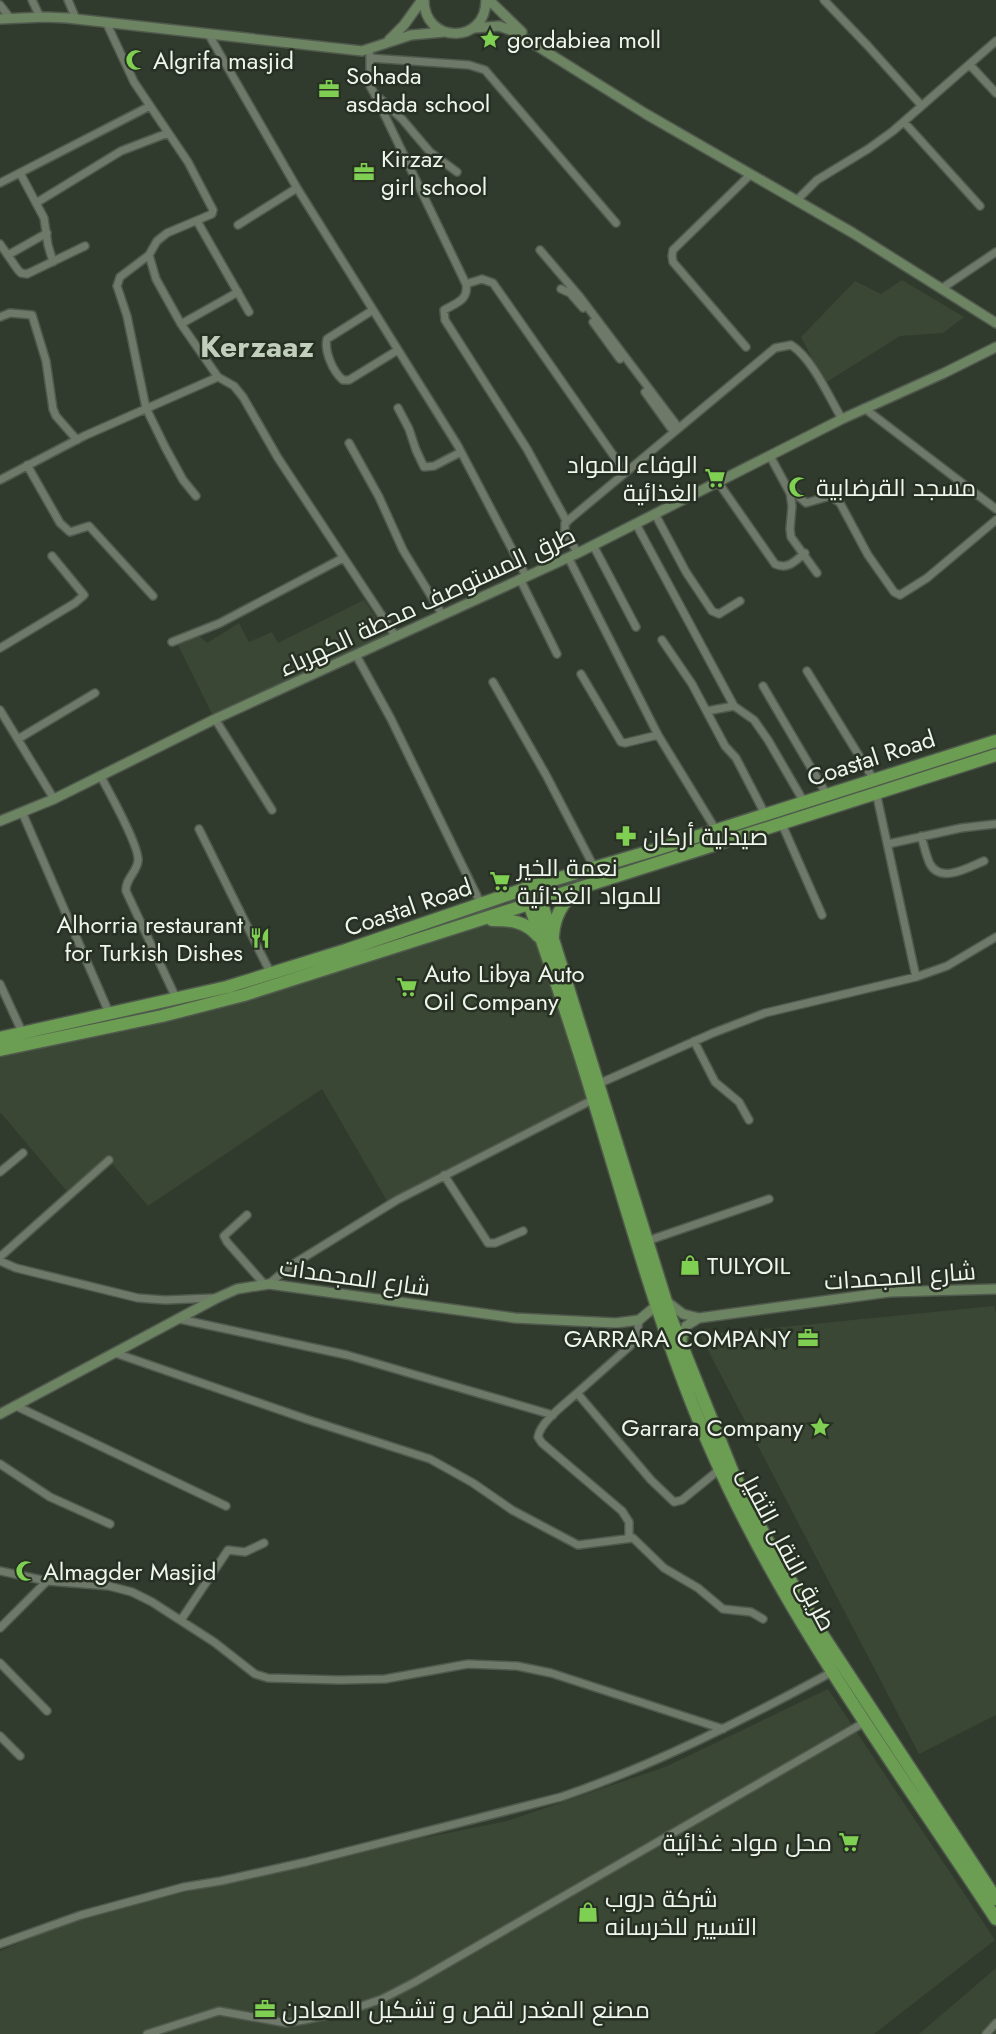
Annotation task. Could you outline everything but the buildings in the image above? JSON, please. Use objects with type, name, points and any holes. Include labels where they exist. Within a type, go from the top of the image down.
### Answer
[{"type":"highway","name":"Coastal Road","points":[[0,1038],[26,1039],[162,1016],[221,1001],[482,920],[534,901],[781,822],[996,741]]},
{"type":"highway","name":"Coastal Road","points":[[0,1050],[26,1039],[110,1015],[177,1000],[271,974],[530,887],[804,801],[875,786],[996,754]]},
{"type":"highway","name":"طريق النقل الثقيل","points":[[530,887],[598,1084],[647,1241],[661,1303],[686,1388],[720,1469],[773,1575],[832,1672],[979,1883],[996,1899]]},
{"type":"highway","points":[[482,920],[520,922],[548,943],[560,910],[580,887]]},
{"type":"highway","name":"طريق النقل الثقيل","points":[[548,943],[633,1234],[733,1473],[789,1580],[979,1883],[996,1919]]},
{"type":"main road","points":[[5,19],[40,17],[76,19],[369,54],[396,34],[423,0]]},
{"type":"main road","points":[[423,0],[429,20],[444,32]]},
{"type":"main road","points":[[474,28],[483,16],[487,0],[540,47]]},
{"type":"main road","points":[[382,46],[411,35],[462,33],[474,28],[504,27],[646,114],[853,233],[941,290],[994,319]]},
{"type":"main road","name":"طرق المستوصف محطة الكهرباء","points":[[0,822],[54,799],[215,719],[578,553],[864,408],[996,347]]},
{"type":"main road","name":"شارع المجمدات","points":[[0,1414],[237,1289],[267,1285],[533,1320],[615,1323],[639,1320]]},
{"type":"main road","name":"شارع المجمدات","points":[[699,1318],[889,1292],[996,1289]]},
{"type":"main road","points":[[639,1320],[661,1303],[699,1318]]},
{"type":"main road","points":[[681,1345],[681,1337],[686,1326],[699,1318]]},
{"type":"street","points":[[32,0],[40,17]]},
{"type":"street","points":[[68,0],[76,19]]},
{"type":"street","points":[[824,0],[921,105]]},
{"type":"street","points":[[0,4],[5,19]]},
{"type":"street","points":[[106,22],[125,64],[188,162],[212,206],[212,214],[157,241],[149,255],[120,277],[117,286],[127,316],[146,408],[183,480],[196,496]]},
{"type":"street","points":[[208,35],[297,188],[461,452],[523,577],[557,654]]},
{"type":"street","points":[[797,200],[817,180],[868,149],[904,122],[996,41]]},
{"type":"street","points":[[567,522],[527,449],[445,320],[444,310],[465,298],[466,284],[370,86],[369,54],[479,66],[485,70],[616,223]]},
{"type":"street","points":[[970,65],[996,93]]},
{"type":"street","points":[[374,93],[402,119],[430,152],[457,172]]},
{"type":"street","points":[[0,183],[150,106]]},
{"type":"street","points":[[904,122],[980,206]]},
{"type":"street","points":[[36,203],[121,151],[168,133]]},
{"type":"street","points":[[20,173],[44,218],[53,262]]},
{"type":"street","points":[[746,347],[673,262],[672,256],[674,250],[752,174]]},
{"type":"street","points":[[237,225],[297,188]]},
{"type":"street","points":[[196,221],[249,312]]},
{"type":"street","points":[[8,255],[47,233]]},
{"type":"street","points":[[0,244],[21,273],[34,272],[85,246]]},
{"type":"street","points":[[540,250],[580,297],[676,429]]},
{"type":"street","points":[[941,290],[996,252]]},
{"type":"street","points":[[149,255],[156,279],[181,324],[218,377],[234,386],[243,397],[278,458],[396,637]]},
{"type":"street","points":[[466,284],[482,279],[493,283],[625,472]]},
{"type":"street","points":[[561,289],[570,293],[581,306],[676,429]]},
{"type":"street","points":[[181,324],[238,292]]},
{"type":"street","points":[[373,310],[327,339],[326,348],[336,371],[343,380],[349,380],[398,350]]},
{"type":"street","points":[[0,317],[10,313],[32,315],[46,361],[53,409],[56,416],[77,440]]},
{"type":"street","points":[[578,553],[565,533],[564,528],[567,522],[775,348],[791,345],[802,356],[842,419]]},
{"type":"street","points":[[0,480],[77,440],[218,377]]},
{"type":"street","points":[[398,408],[424,466],[434,466],[461,452]]},
{"type":"street","points":[[864,408],[996,510]]},
{"type":"street","points":[[349,443],[403,550],[442,614]]},
{"type":"street","points":[[770,456],[788,487],[792,506],[791,537],[817,573]]},
{"type":"street","points":[[27,465],[60,523],[70,532],[89,526],[153,596]]},
{"type":"street","points":[[718,482],[775,564],[788,567],[805,554]]},
{"type":"street","points":[[788,487],[806,502],[824,497],[836,498],[868,555],[894,592],[900,595],[927,578],[996,520]]},
{"type":"street","points":[[655,514],[686,572],[712,611],[719,614],[740,601]]},
{"type":"street","points":[[636,524],[734,706],[754,720],[804,801]]},
{"type":"street","points":[[593,545],[636,627]]},
{"type":"street","points":[[0,648],[84,595],[52,556]]},
{"type":"street","points":[[568,557],[658,735],[716,830]]},
{"type":"street","points":[[172,642],[220,623],[343,558]]},
{"type":"street","points":[[662,640],[707,711],[725,746],[736,758],[765,814]]},
{"type":"street","points":[[356,655],[391,719],[481,904]]},
{"type":"street","points":[[807,671],[875,786],[916,977]]},
{"type":"street","points":[[581,675],[621,742],[658,735]]},
{"type":"street","points":[[493,682],[557,795],[594,867]]},
{"type":"street","points":[[763,686],[827,795]]},
{"type":"street","points":[[18,739],[95,693]]},
{"type":"street","points":[[707,711],[734,706]]},
{"type":"street","points":[[0,710],[54,799]]},
{"type":"street","points":[[215,719],[272,810]]},
{"type":"street","points":[[100,775],[121,815],[138,856],[137,865],[127,883],[126,891],[177,1000]]},
{"type":"street","points":[[22,812],[110,1015]]},
{"type":"street","points":[[781,822],[822,915]]},
{"type":"street","points":[[888,844],[961,828],[996,824]]},
{"type":"street","points":[[199,830],[271,974]]},
{"type":"street","points":[[921,836],[931,866],[937,872],[948,874],[984,861]]},
{"type":"street","points":[[598,1084],[694,1041],[765,1013],[916,977],[947,966],[996,937]]},
{"type":"street","points":[[0,984],[26,1039]]},
{"type":"street","points":[[694,1041],[715,1082],[739,1102],[749,1120]]},
{"type":"street","points":[[247,1215],[224,1236],[267,1285],[290,1266],[379,1210],[594,1100]]},
{"type":"street","points":[[0,1172],[23,1153]]},
{"type":"street","points":[[109,1160],[0,1259],[16,1268],[138,1298],[173,1300],[217,1298]]},
{"type":"street","points":[[444,1175],[488,1243],[495,1244],[524,1231]]},
{"type":"street","points":[[647,1241],[769,1199]]},
{"type":"street","points":[[179,1319],[347,1355],[553,1415]]},
{"type":"street","points":[[629,1537],[629,1522],[622,1511],[539,1440],[539,1432],[553,1415],[630,1346],[637,1334],[639,1320]]},
{"type":"street","points":[[115,1353],[430,1459],[473,1483],[512,1510],[578,1545],[629,1537],[637,1541],[664,1568],[698,1588],[723,1609],[751,1611],[763,1619]]},
{"type":"street","points":[[577,1394],[644,1473],[674,1502],[682,1500],[720,1469]]},
{"type":"street","points":[[16,1406],[226,1506]]},
{"type":"street","points":[[0,1464],[50,1497],[110,1524]]},
{"type":"street","points":[[181,1620],[228,1550],[245,1552],[264,1543]]},
{"type":"street","points":[[0,1571],[47,1581],[120,1588],[142,1596],[214,1642],[255,1674],[268,1678],[385,1679],[468,1664],[517,1666],[552,1672],[723,1729]]},
{"type":"street","points":[[0,1628],[47,1581]]},
{"type":"street","points":[[0,1663],[46,1711]]},
{"type":"street","points":[[0,1944],[81,1915],[184,1887],[286,1867],[561,1797],[595,1785],[723,1729],[832,1672]]},
{"type":"street","points":[[147,2034],[219,2011],[286,2023],[347,2011],[382,1999],[865,1722]]},
{"type":"street","points":[[0,1736],[20,1756]]},
{"type":"street","points":[[986,2034],[996,2023]]},
{"type":"shaded area","points":[[902,280],[964,317],[943,333],[900,336],[825,383],[801,337],[855,281],[881,294]]},
{"type":"shaded area","points":[[364,600],[393,642],[214,718],[178,645],[199,636],[207,643],[239,623],[249,642],[272,632],[278,643]]},
{"type":"shaded area","points":[[482,920],[533,931],[594,1099],[390,1206],[322,1089],[148,1206],[109,1160],[71,1196],[0,1114],[0,1050],[162,1016]]},
{"type":"shaded area","points":[[994,1306],[996,1313],[996,1715],[919,1754],[700,1335]]},
{"type":"shaded area","points":[[828,1689],[995,1940],[874,2034],[0,2034],[0,1951],[81,1917],[344,1854],[507,1821],[665,1767]]},
{"type":"shaded area","points":[[996,1968],[996,2034],[919,2034]]},
{"type":"place","name":"gordabiea moll","points":[[490,39]]},
{"type":"place","name":"Algrifa masjid","points":[[136,60]]},
{"type":"place","name":"Sohada asdada school","points":[[329,89]]},
{"type":"place","name":"Kirzaz girl school","points":[[364,172]]},
{"type":"place","name":"الوفاء للمواد الغذائية","points":[[715,478]]},
{"type":"place","name":"مسجد القرضابية","points":[[799,487]]},
{"type":"place","name":"صيدلية أركان","points":[[626,836]]},
{"type":"place","name":"نعمة الخير للمواد الغذائية","points":[[500,881]]},
{"type":"place","name":"Alhorria restaurant for Turkish Dishes","points":[[260,938]]},
{"type":"place","name":"Auto Libya Auto Oil Company","points":[[407,987]]},
{"type":"place","name":"TULYOIL","points":[[690,1265]]},
{"type":"place","name":"GARRARA COMPANY","points":[[808,1338]]},
{"type":"place","name":"Garrara Company","points":[[820,1427]]},
{"type":"place","name":"Almagder Masjid","points":[[26,1571]]},
{"type":"place","name":"محل مواد غذائية","points":[[849,1842]]},
{"type":"place","name":"شركة دروب التسيير للخرسانه","points":[[588,1912]]},
{"type":"place","name":"مصنع المغدر لقص و تشكيل المعادن","points":[[265,2009]]},
{"type":"district","name":"Kerzaaz","points":[[257,346]]}]
